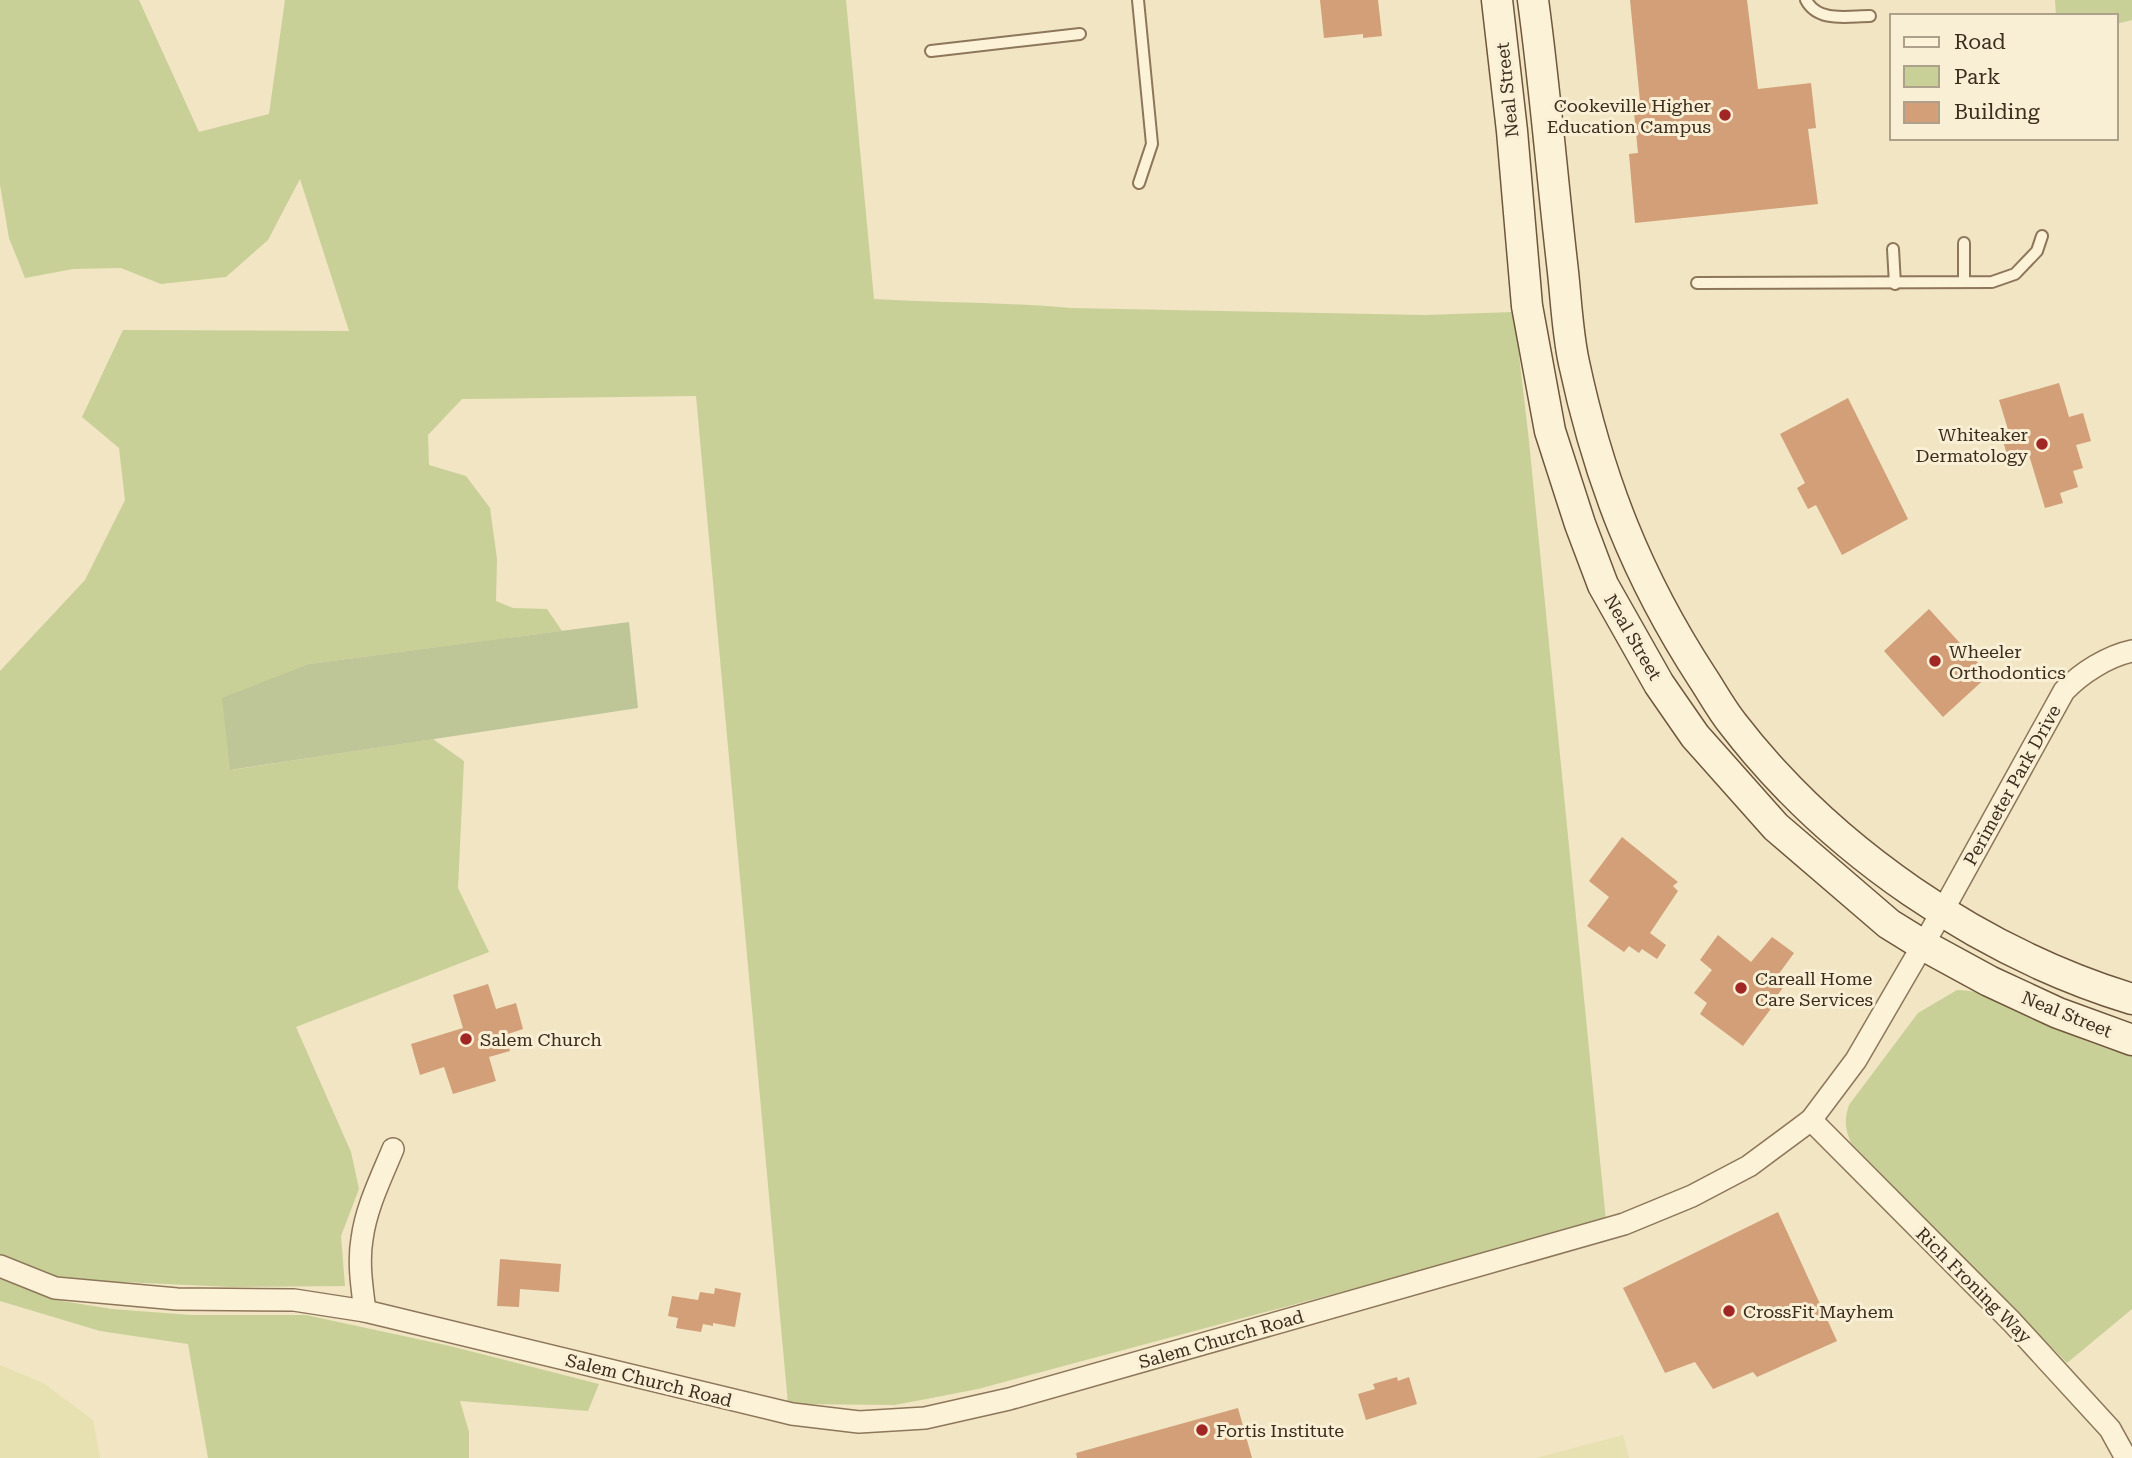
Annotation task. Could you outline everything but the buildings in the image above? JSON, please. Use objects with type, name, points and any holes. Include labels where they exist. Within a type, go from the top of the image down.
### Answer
[{"type":"main road","name":"Neal Street","points":[[1497,0],[1527,306],[1550,431],[1603,585],[1641,654],[1695,736],[1776,827],[1889,924],[1989,981],[2058,1013],[2132,1040]]},
{"type":"main road","name":"Neal Street","points":[[1533,0],[1573,360],[1592,439],[1611,499],[1643,575],[1676,637],[1732,723],[1801,800],[1877,865],[1942,912],[2010,949],[2099,989],[2132,999]]},
{"type":"main road","points":[[1641,654],[1676,637]]},
{"type":"street","name":"Perimeter Park Drive","points":[[1942,912],[2064,691],[2090,670],[2132,651]]},
{"type":"street","name":"Salem Church Road","points":[[0,1266],[55,1288],[177,1298],[294,1300],[365,1311],[792,1414],[859,1422],[925,1418],[1021,1395],[1624,1224],[1692,1196],[1749,1166],[1811,1121],[1856,1060],[1942,912]]},
{"type":"street","name":"Rich Froning Way","points":[[1811,1121],[2012,1322],[2110,1429],[2126,1458]]},
{"type":"street","points":[[365,1311],[361,1275],[362,1239],[374,1194],[393,1149]]},
{"type":"lane","points":[[1138,0],[1152,144],[1139,183]]},
{"type":"lane","points":[[1806,0],[1810,7],[1825,17],[1870,16]]},
{"type":"lane","points":[[931,51],[1080,34]]},
{"type":"lane","points":[[1697,282],[1992,282],[2015,274],[2037,251],[2042,236]]},
{"type":"lane","points":[[1964,243],[1964,282]]},
{"type":"lane","points":[[1893,249],[1895,284]]},
{"type":"shaded area","points":[[0,1365],[43,1383],[93,1420],[100,1458],[0,1458]]},
{"type":"shaded area","points":[[1623,1435],[1629,1458],[1536,1458]]},
{"type":"green space","points":[[0,0],[139,0],[199,132],[269,114],[285,0],[846,0],[874,299],[1071,308],[1425,315],[1514,312],[1606,1221],[978,1389],[895,1405],[788,1404],[696,396],[462,399],[428,435],[429,465],[466,476],[490,508],[497,559],[496,601],[513,608],[547,609],[562,631],[309,664],[231,770],[433,739],[464,761],[458,888],[489,952],[296,1027],[351,1152],[359,1189],[341,1236],[345,1286],[231,1287],[57,1279],[0,1257],[0,671],[85,580],[125,500],[119,448],[82,417],[123,330],[349,331],[300,179],[268,240],[226,277],[161,284],[121,268],[73,269],[25,278],[9,238],[0,185]]},
{"type":"green space","points":[[2055,0],[2132,0],[2132,20],[2118,24],[2118,14],[2056,14]]},
{"type":"green space","points":[[629,622],[638,708],[230,770],[222,698],[309,664]]},
{"type":"green space","points":[[1957,990],[1993,997],[2069,1034],[2132,1056],[2132,1309],[2067,1363],[1851,1143],[1847,1133],[1849,1105],[1918,1013]]},
{"type":"green space","points":[[0,1279],[56,1300],[112,1309],[191,1315],[306,1315],[450,1346],[599,1384],[588,1411],[460,1401],[469,1432],[469,1458],[208,1458],[188,1344],[100,1331],[0,1301]]},
{"type":"place","name":"Cookeville Higher Education Campus","points":[[1725,115]]},
{"type":"place","name":"Whiteaker Dermatology","points":[[2042,444]]},
{"type":"place","name":"Wheeler Orthodontics","points":[[1935,661]]},
{"type":"place","name":"Careall Home Care Services","points":[[1741,988]]},
{"type":"place","name":"Salem Church","points":[[466,1039]]},
{"type":"place","name":"CrossFit Mayhem","points":[[1729,1311]]},
{"type":"place","name":"Fortis Institute","points":[[1202,1430]]}]
